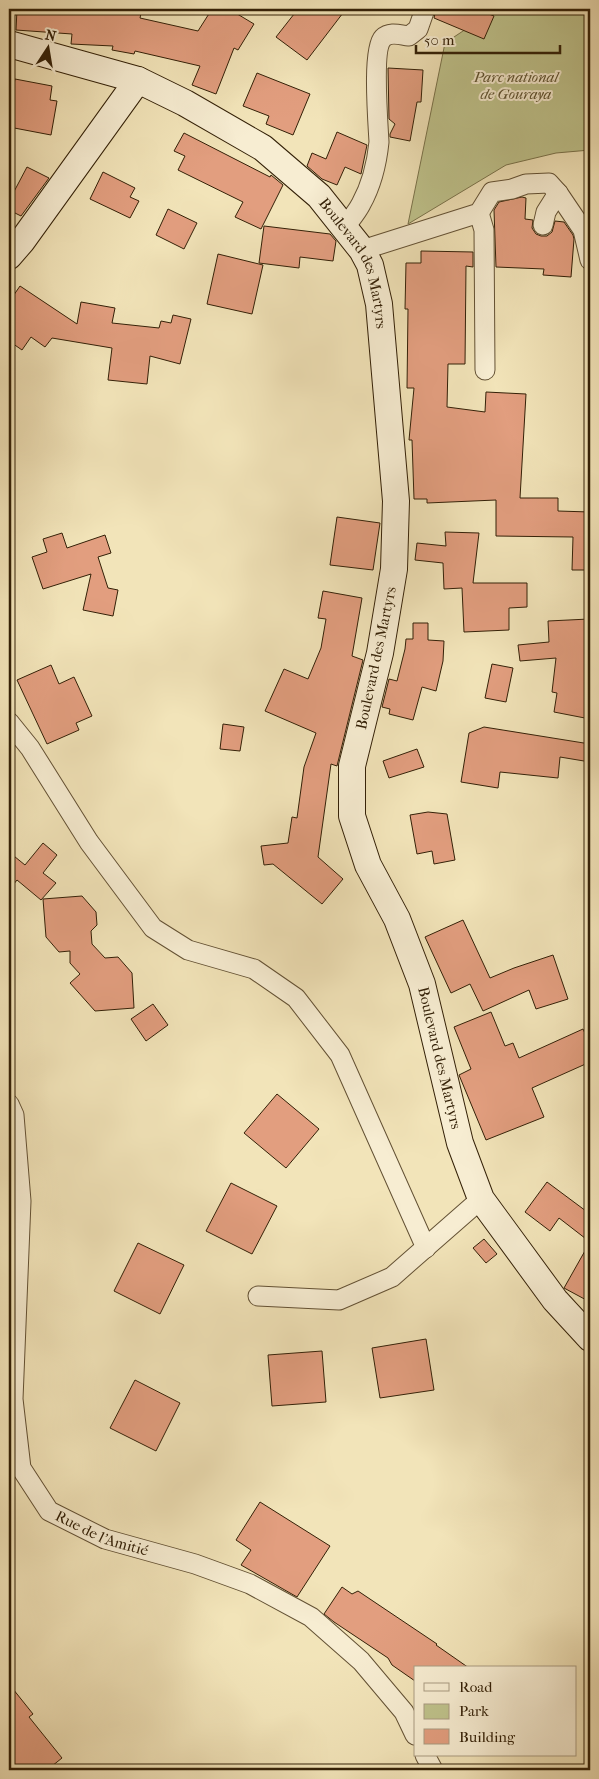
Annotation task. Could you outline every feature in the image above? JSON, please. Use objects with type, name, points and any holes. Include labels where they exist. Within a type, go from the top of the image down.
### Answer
[{"type":"main road","name":"Boulevard des Martyrs","points":[[9,44],[138,80],[185,103],[263,148],[319,196],[345,227],[362,250],[370,265],[379,304],[396,501],[394,569],[380,653],[352,766],[352,816],[368,866],[397,919],[422,984],[460,1143],[481,1199],[555,1300],[590,1338]]},
{"type":"main road","points":[[9,256],[22,241],[138,80]]},
{"type":"street","points":[[345,227],[361,205],[368,190],[378,153],[377,73],[379,44],[384,37],[390,34],[409,36],[418,29],[425,9]]},
{"type":"street","points":[[362,250],[479,213],[492,192],[539,182],[549,183],[583,230],[590,260]]},
{"type":"street","points":[[543,225],[546,212],[558,193]]},
{"type":"street","points":[[479,213],[484,230],[485,370]]},
{"type":"street","points":[[9,722],[30,748],[89,842],[153,928],[188,950],[254,970],[296,998],[340,1055],[426,1248]]},
{"type":"street","name":"Rue de l'Amitié","points":[[9,1104],[14,1115],[21,1201],[13,1399],[21,1468],[49,1511],[105,1539],[195,1564],[250,1584],[311,1617],[361,1661],[404,1712],[414,1733]]},
{"type":"street","points":[[258,1296],[339,1300],[392,1277],[481,1199]]},
{"type":"street","points":[[426,1756],[433,1770]]},
{"type":"green space","name":"Parc national de Gouraya","points":[[477,9],[590,9],[590,150],[556,153],[506,165],[408,224],[445,43],[472,25]]},
{"type":"building","points":[[17,9],[142,9],[140,18],[198,31],[212,9],[229,9],[254,24],[238,50],[234,48],[216,94],[192,85],[200,66],[135,51],[134,54],[112,50],[113,46],[71,44],[72,34],[16,30]]},
{"type":"building","points":[[298,9],[346,9],[307,60],[276,37]]},
{"type":"building","points":[[436,9],[476,9],[494,16],[484,39],[434,18]]},
{"type":"building","points":[[388,68],[423,70],[421,102],[417,102],[410,141],[390,137],[395,124],[389,119]]},
{"type":"building","points":[[257,73],[310,94],[293,135],[266,124],[269,116],[243,106]]},
{"type":"building","points":[[15,79],[52,86],[50,100],[57,101],[51,135],[9,127],[9,113]]},
{"type":"building","points":[[337,132],[367,145],[361,174],[345,167],[337,185],[322,179],[307,166],[312,153],[326,159]]},
{"type":"building","points":[[184,133],[270,177],[271,175],[283,185],[261,229],[235,217],[243,202],[178,170],[185,156],[174,151]]},
{"type":"building","points":[[27,167],[49,178],[21,216],[9,210],[9,201]]},
{"type":"building","points":[[103,172],[135,188],[130,197],[139,201],[130,218],[90,199]]},
{"type":"building","points":[[522,197],[526,198],[525,219],[533,220],[532,228],[536,234],[547,236],[552,232],[555,221],[564,222],[573,235],[571,277],[543,275],[544,269],[496,267],[494,210],[499,202]]},
{"type":"building","points":[[168,209],[197,223],[184,249],[156,235]]},
{"type":"building","points":[[264,226],[330,234],[336,241],[333,261],[300,257],[299,268],[259,263]]},
{"type":"building","points":[[421,251],[473,252],[473,267],[466,266],[465,364],[448,364],[447,407],[485,412],[486,392],[526,394],[520,498],[558,498],[558,511],[590,512],[590,570],[572,570],[573,537],[496,536],[496,500],[427,503],[427,499],[414,499],[412,440],[409,440],[414,388],[407,388],[408,309],[405,309],[406,263],[421,263]]},
{"type":"building","points":[[218,254],[263,265],[252,314],[207,304]]},
{"type":"building","points":[[20,286],[77,324],[81,302],[115,308],[112,323],[159,328],[161,321],[171,323],[173,315],[191,319],[180,364],[150,356],[147,384],[108,380],[112,348],[52,338],[45,347],[31,337],[22,350],[9,341],[9,302]]},
{"type":"building","points":[[337,517],[380,523],[373,570],[330,565]]},
{"type":"building","points":[[445,532],[479,533],[473,583],[527,583],[527,607],[509,608],[509,630],[464,632],[462,588],[444,589],[443,563],[415,560],[417,543],[446,546]]},
{"type":"building","points":[[62,533],[67,548],[105,535],[111,553],[98,557],[108,588],[118,590],[113,616],[83,610],[91,574],[43,589],[32,557],[47,552],[43,539]]},
{"type":"building","points":[[323,591],[362,598],[352,656],[363,660],[337,766],[331,764],[318,857],[343,879],[322,904],[273,864],[264,865],[261,846],[288,843],[292,817],[297,818],[304,767],[316,733],[265,711],[284,669],[308,679],[321,648],[326,619],[318,618]]},
{"type":"building","points":[[589,619],[590,719],[554,712],[557,693],[552,692],[556,658],[520,661],[518,645],[549,642],[548,621]]},
{"type":"building","points":[[413,623],[428,623],[428,640],[444,641],[443,661],[436,691],[422,687],[413,720],[389,714],[390,709],[382,707],[389,679],[397,681],[406,639],[413,639]]},
{"type":"building","points":[[492,664],[513,668],[506,702],[485,698]]},
{"type":"building","points":[[51,665],[59,684],[74,677],[92,716],[76,723],[79,730],[47,744],[17,680]]},
{"type":"building","points":[[223,724],[244,727],[240,751],[220,749]]},
{"type":"building","points":[[484,727],[590,744],[590,762],[560,757],[558,778],[500,772],[498,788],[461,782],[469,733]]},
{"type":"building","points":[[417,749],[424,767],[389,778],[383,761]]},
{"type":"building","points":[[428,812],[447,814],[455,860],[434,864],[432,851],[417,854],[410,815]]},
{"type":"building","points":[[43,843],[57,855],[43,873],[56,883],[41,900],[17,880],[9,890],[9,852],[25,865]]},
{"type":"building","points":[[82,896],[96,912],[97,925],[91,931],[92,944],[105,958],[118,957],[132,973],[134,1008],[95,1011],[70,983],[80,974],[70,963],[70,951],[59,952],[46,937],[43,899]]},
{"type":"building","points":[[463,920],[490,978],[553,955],[568,999],[536,1009],[529,990],[483,1011],[470,984],[451,993],[425,937]]},
{"type":"building","points":[[153,1004],[168,1025],[146,1041],[131,1019]]},
{"type":"building","points":[[491,1012],[505,1046],[513,1043],[519,1058],[583,1029],[590,1044],[590,1062],[532,1088],[544,1117],[486,1140],[459,1075],[471,1069],[454,1027]]},
{"type":"building","points":[[277,1094],[319,1129],[286,1168],[244,1133]]},
{"type":"building","points":[[547,1182],[590,1214],[590,1242],[559,1218],[550,1231],[525,1212]]},
{"type":"building","points":[[231,1183],[277,1206],[252,1254],[206,1231]]},
{"type":"building","points":[[484,1239],[497,1254],[486,1263],[473,1248]]},
{"type":"building","points":[[590,1242],[590,1302],[564,1288]]},
{"type":"building","points":[[138,1243],[184,1265],[160,1314],[114,1291]]},
{"type":"building","points":[[426,1339],[434,1390],[380,1398],[372,1348]]},
{"type":"building","points":[[322,1351],[326,1402],[272,1406],[268,1355]]},
{"type":"building","points":[[135,1380],[180,1403],[156,1451],[110,1428]]},
{"type":"building","points":[[260,1502],[330,1546],[297,1597],[241,1565],[251,1550],[236,1540]]},
{"type":"building","points":[[342,1587],[352,1594],[358,1591],[466,1666],[414,1666],[414,1680],[392,1665],[388,1658],[324,1614]]},
{"type":"building","points":[[9,1684],[33,1714],[29,1717],[62,1758],[47,1770],[9,1770]]}]
